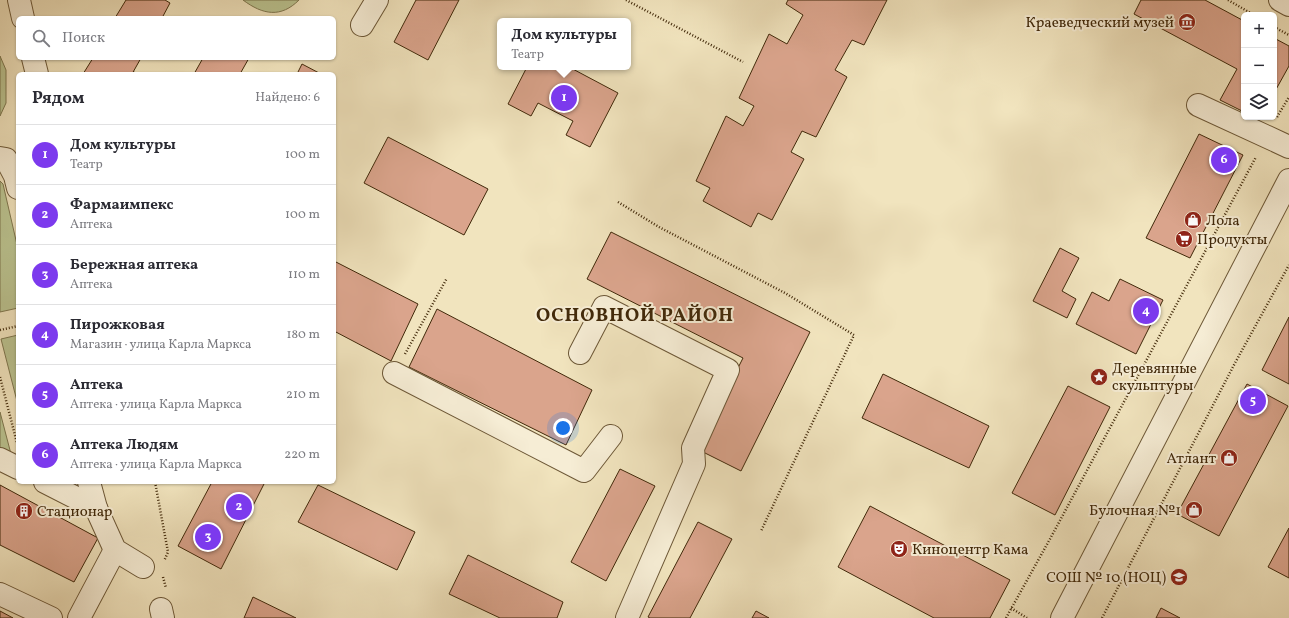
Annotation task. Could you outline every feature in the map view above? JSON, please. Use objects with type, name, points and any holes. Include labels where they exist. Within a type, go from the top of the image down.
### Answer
[{"type":"street","points":[[19,0],[23,16]]},
{"type":"street","points":[[362,25],[377,0]]},
{"type":"street","points":[[1280,0],[1289,5]]},
{"type":"street","points":[[34,60],[36,72]]},
{"type":"street","points":[[1198,105],[1289,147]]},
{"type":"street","points":[[0,158],[6,159],[16,180]]},
{"type":"street","points":[[1062,618],[1289,180]]},
{"type":"street","points":[[580,352],[604,307],[728,370],[693,448],[694,464],[627,618]]},
{"type":"street","points":[[394,373],[584,471],[611,436]]},
{"type":"street","points":[[0,459],[16,467]]},
{"type":"street","points":[[49,484],[96,508]]},
{"type":"street","points":[[90,484],[96,508],[116,550],[153,565]]},
{"type":"street","points":[[79,618],[116,550]]},
{"type":"street","points":[[0,594],[51,618]]},
{"type":"path","points":[[626,0],[743,62]]},
{"type":"path","points":[[1228,0],[1249,12]]},
{"type":"path","points":[[1277,29],[1289,35]]},
{"type":"path","points":[[1006,618],[1289,97]]},
{"type":"path","points":[[618,202],[659,227],[785,293],[854,335],[761,531]]},
{"type":"path","points":[[1102,618],[1235,363],[1289,264]]},
{"type":"path","points":[[394,373],[447,278]]},
{"type":"path","points":[[0,330],[16,326]]},
{"type":"path","points":[[0,377],[16,440]]},
{"type":"path","points":[[153,565],[168,552],[155,484]]},
{"type":"path","points":[[163,576],[163,606]]},
{"type":"path","points":[[1011,608],[1027,618]]},
{"type":"green space","points":[[243,0],[299,0],[285,10],[272,12],[258,9]]},
{"type":"green space","points":[[0,56],[6,70],[6,103],[0,116]]},
{"type":"green space","points":[[0,181],[3,184],[16,240],[16,308],[0,312]]},
{"type":"green space","points":[[16,335],[16,397],[1,339]]},
{"type":"green space","points":[[0,412],[11,454],[0,449]]},
{"type":"building","points":[[126,0],[165,0],[170,3],[163,16],[116,16]]},
{"type":"building","points":[[416,0],[459,0],[428,60],[394,42]]},
{"type":"building","points":[[788,0],[887,0],[864,45],[852,40],[835,70],[847,77],[816,137],[802,131],[791,152],[804,159],[772,220],[758,213],[751,227],[703,201],[710,188],[696,181],[726,116],[743,126],[754,106],[739,98],[769,34],[787,44],[803,15],[786,4]]},
{"type":"building","points":[[1141,0],[1205,0],[1241,19],[1241,110],[1220,100],[1237,69],[1134,14]]},
{"type":"building","points":[[1277,40],[1289,46],[1289,66],[1277,88]]},
{"type":"building","points":[[92,60],[140,60],[133,72],[84,72]]},
{"type":"building","points":[[202,60],[248,60],[241,72],[195,72]]},
{"type":"building","points":[[302,64],[317,72],[298,72]]},
{"type":"building","points":[[525,70],[575,70],[618,93],[590,147],[566,135],[573,121],[538,103],[531,116],[508,104]]},
{"type":"building","points":[[1199,134],[1243,155],[1190,258],[1146,238]]},
{"type":"building","points":[[388,137],[488,189],[464,235],[364,183]]},
{"type":"building","points":[[611,232],[810,332],[741,471],[697,449],[743,358],[587,279]]},
{"type":"building","points":[[1060,248],[1079,258],[1062,291],[1076,299],[1067,318],[1033,301]]},
{"type":"building","points":[[336,262],[418,304],[391,361],[336,332]]},
{"type":"building","points":[[1120,279],[1163,300],[1136,354],[1076,324],[1092,292],[1109,301]]},
{"type":"building","points":[[437,309],[592,390],[566,445],[409,367]]},
{"type":"building","points":[[1289,317],[1289,384],[1262,370]]},
{"type":"building","points":[[883,374],[989,426],[969,468],[862,418]]},
{"type":"building","points":[[1247,384],[1288,406],[1219,536],[1177,514]]},
{"type":"building","points":[[1068,386],[1110,407],[1055,515],[1012,493]]},
{"type":"building","points":[[620,469],[655,486],[606,581],[571,562]]},
{"type":"building","points":[[211,484],[264,484],[221,569],[178,546]]},
{"type":"building","name":"Стационар","points":[[0,485],[98,538],[74,582],[0,545]]},
{"type":"building","points":[[318,485],[415,532],[397,570],[298,522]]},
{"type":"building","name":"Киноцентр Кама","points":[[870,506],[1010,580],[990,618],[934,618],[838,567]]},
{"type":"building","points":[[698,522],[732,539],[690,618],[648,617]]},
{"type":"building","points":[[1289,528],[1289,578],[1268,567]]},
{"type":"building","points":[[468,555],[563,602],[557,618],[500,618],[449,594]]},
{"type":"building","points":[[253,597],[296,618],[244,618]]},
{"type":"building","points":[[1161,608],[1180,618],[1156,618]]},
{"type":"building","points":[[0,611],[13,618],[0,618]]},
{"type":"building","points":[[756,611],[769,618],[752,618]]},
{"type":"place","name":"Краеведческий музей","points":[[1187,22]]},
{"type":"place","name":"Дом культуры","points":[[564,98]]},
{"type":"place","name":"Аптека Людям","points":[[1224,160]]},
{"type":"place","name":"Лола","points":[[1193,220]]},
{"type":"place","name":"Продукты","points":[[1184,239]]},
{"type":"place","name":"Пирожковая","points":[[1146,311]]},
{"type":"place","name":"Деревянные скульптуры","points":[[1099,377]]},
{"type":"place","name":"Аптека","points":[[1253,401]]},
{"type":"place","name":"Атлант","points":[[1229,458]]},
{"type":"place","name":"Фармаимпекс","points":[[239,507]]},
{"type":"place","name":"Булочная №1","points":[[1194,510]]},
{"type":"place","name":"Стационар","points":[[24,511]]},
{"type":"place","name":"Бережная аптека","points":[[208,537]]},
{"type":"place","name":"Киноцентр Кама","points":[[899,549]]},
{"type":"place","name":"СОШ № 10 (НОЦ)","points":[[1179,577]]},
{"type":"district","name":"ОСНОВНОЙ РАЙОН","points":[[635,314]]}]
